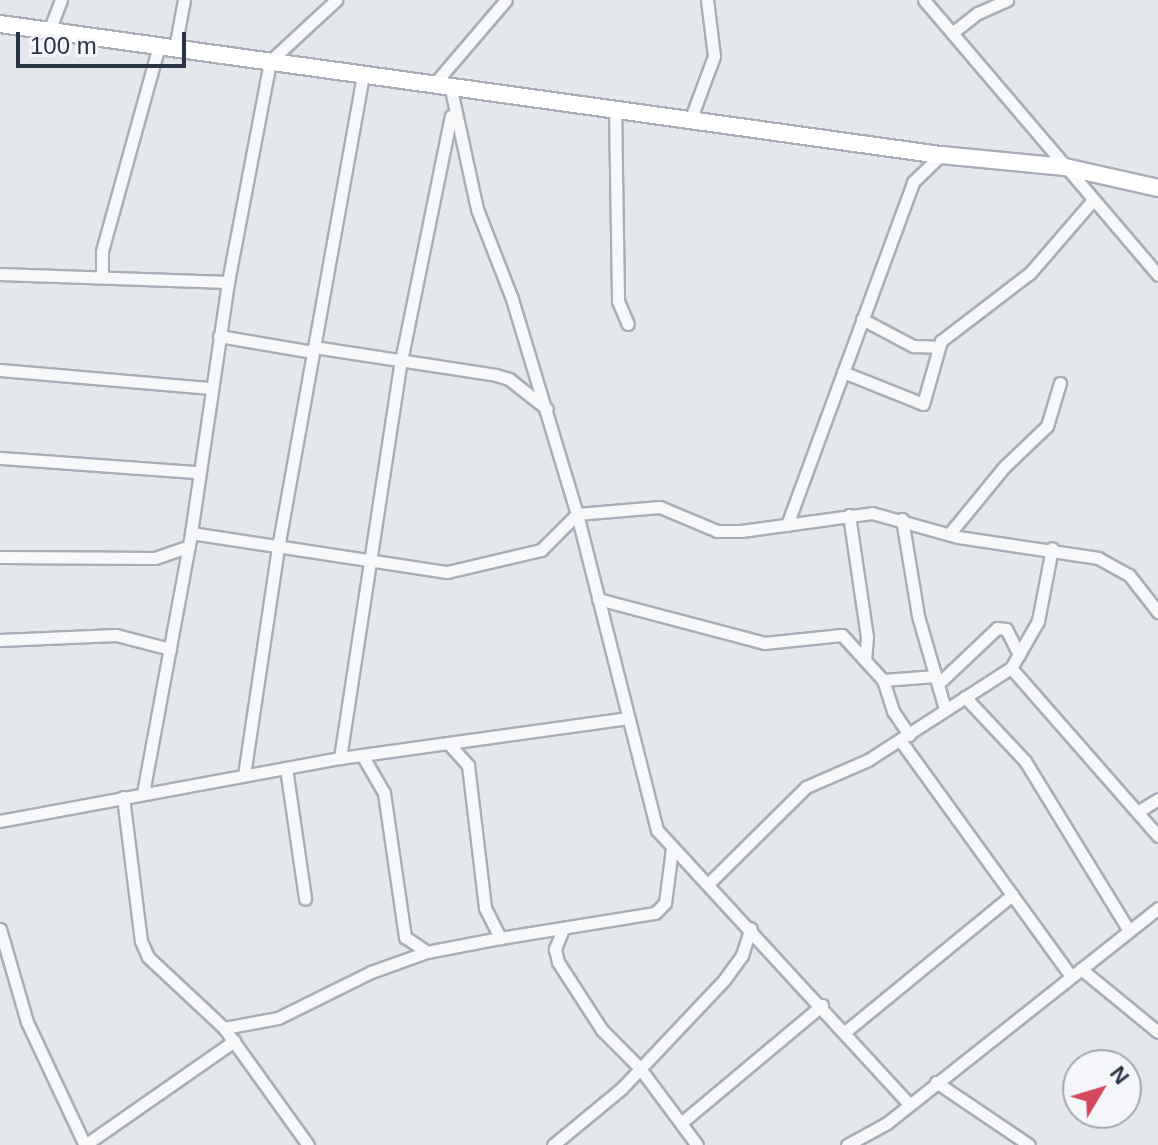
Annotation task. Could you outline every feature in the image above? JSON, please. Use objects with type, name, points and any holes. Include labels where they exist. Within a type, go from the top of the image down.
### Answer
[{"type":"street","points":[[49,31],[61,0]]},
{"type":"street","points":[[102,277],[102,251],[184,0]]},
{"type":"street","points":[[143,793],[189,546],[197,472],[228,282],[270,61],[336,0]]},
{"type":"street","points":[[442,84],[506,0]]},
{"type":"street","points":[[691,118],[714,56],[707,0]]},
{"type":"street","points":[[924,0],[1158,275]]},
{"type":"street","points":[[952,33],[978,13],[1007,0]]},
{"type":"street","points":[[0,24],[615,107],[941,155],[1065,167],[1158,188]]},
{"type":"street","points":[[244,775],[279,542],[363,73]]},
{"type":"street","points":[[442,84],[477,209],[547,410],[577,514],[651,812],[672,848],[751,928],[909,1104]]},
{"type":"street","points":[[615,107],[618,301],[628,324]]},
{"type":"street","points":[[340,758],[401,361],[452,112]]},
{"type":"street","points":[[787,525],[913,182],[941,155]]},
{"type":"street","points":[[843,372],[918,407],[937,347],[1030,273],[1093,200]]},
{"type":"street","points":[[0,274],[228,282]]},
{"type":"street","points":[[862,319],[913,346],[937,347]]},
{"type":"street","points":[[219,336],[509,379],[547,410]]},
{"type":"street","points":[[0,370],[211,388]]},
{"type":"street","points":[[950,533],[1004,467],[1047,426],[1060,383]]},
{"type":"street","points":[[0,458],[197,472]]},
{"type":"street","points":[[191,533],[279,542],[370,563],[447,572],[519,559],[541,550],[577,514],[660,507],[717,531],[787,525],[849,515],[902,519],[988,543],[1052,548],[1113,565],[1158,612]]},
{"type":"street","points":[[849,515],[867,637],[865,660]]},
{"type":"street","points":[[902,519],[918,616],[945,709]]},
{"type":"street","points":[[0,557],[155,558],[189,546]]},
{"type":"street","points":[[709,883],[797,794],[905,738],[1011,668],[1038,621],[1052,548]]},
{"type":"street","points":[[598,599],[764,643],[842,635],[883,680],[905,738],[1012,895],[1076,972],[1158,1032]]},
{"type":"street","points":[[883,680],[937,680],[997,628],[1006,629],[1019,655]]},
{"type":"street","points":[[0,640],[116,635],[170,649]]},
{"type":"street","points":[[1011,668],[1158,836]]},
{"type":"street","points":[[965,697],[1025,761],[1129,931]]},
{"type":"street","points":[[0,821],[340,758],[628,718]]},
{"type":"street","points":[[448,743],[468,765],[485,908],[500,938]]},
{"type":"street","points":[[362,755],[384,793],[405,937],[427,952]]},
{"type":"street","points":[[286,768],[305,899]]},
{"type":"street","points":[[123,797],[145,951],[224,1028],[308,1145]]},
{"type":"street","points":[[1139,811],[1158,799]]},
{"type":"street","points":[[224,1028],[278,1018],[371,972],[427,952],[662,909],[672,848]]},
{"type":"street","points":[[846,1031],[1012,895]]},
{"type":"street","points":[[847,1145],[909,1104],[1158,908]]},
{"type":"street","points":[[553,1145],[613,1097],[734,969],[751,928]]},
{"type":"street","points":[[0,929],[27,1022],[85,1145],[131,1116],[234,1041]]},
{"type":"street","points":[[555,949],[563,929]]},
{"type":"street","points":[[540,933],[555,949],[602,1030],[639,1067],[697,1145]]},
{"type":"street","points":[[681,1123],[822,1005]]},
{"type":"street","points":[[936,1082],[1029,1145]]}]
